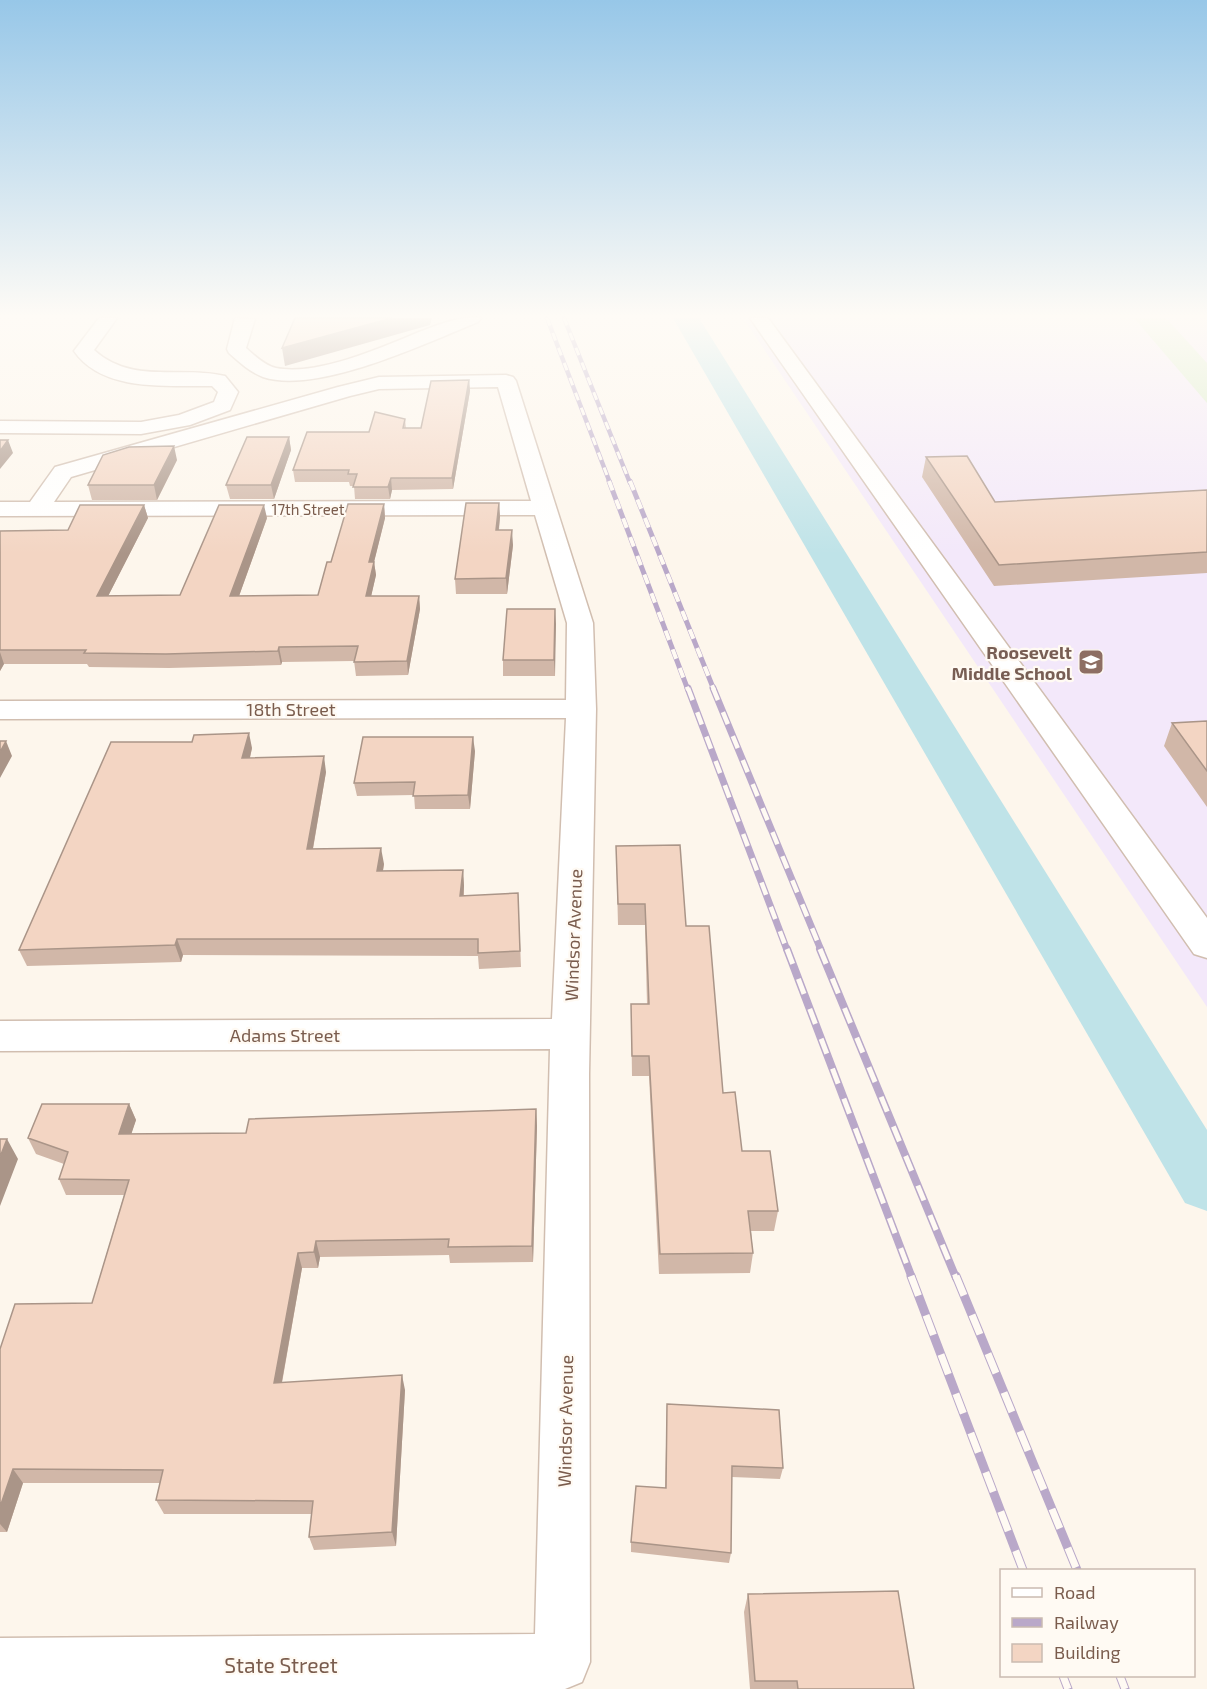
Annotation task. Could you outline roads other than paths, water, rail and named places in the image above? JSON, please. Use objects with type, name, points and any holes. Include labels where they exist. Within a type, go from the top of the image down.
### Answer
[{"type":"street","points":[[0,427],[141,428],[183,421],[223,406],[226,397]]},
{"type":"street","name":"Windsor Avenue","points":[[37,509],[63,472],[325,397]]},
{"type":"street","name":"Windsor Avenue","points":[[511,397],[580,623],[581,709],[569,1034],[562,1662]]},
{"type":"street","points":[[815,397],[1207,945]]},
{"type":"street","name":"17th Street","points":[[0,509],[544,508]]},
{"type":"street","name":"18th Street","points":[[0,710],[581,709]]},
{"type":"street","name":"Adams Street","points":[[0,1036],[569,1034]]},
{"type":"street","name":"State Street","points":[[0,1666],[562,1662]]},
{"type":"waterway","points":[[733,397],[1207,1184]]},
{"type":"railway","points":[[577,397],[610,483]]},
{"type":"railway","points":[[596,397],[630,483]]},
{"type":"railway","points":[[609,481],[688,690]]},
{"type":"railway","points":[[630,481],[714,690]]},
{"type":"railway","points":[[688,688],[787,950]]},
{"type":"railway","points":[[713,688],[821,950]]},
{"type":"railway","points":[[787,949],[912,1278]]},
{"type":"railway","points":[[820,949],[956,1278]]},
{"type":"railway","points":[[911,1276],[1023,1569]]},
{"type":"railway","points":[[956,1276],[1077,1569]]},
{"type":"railway","points":[[1063,1677],[1068,1689]]},
{"type":"railway","points":[[1120,1677],[1125,1689]]},
{"type":"place","name":"Roosevelt Middle School","points":[[1091,662]]}]
